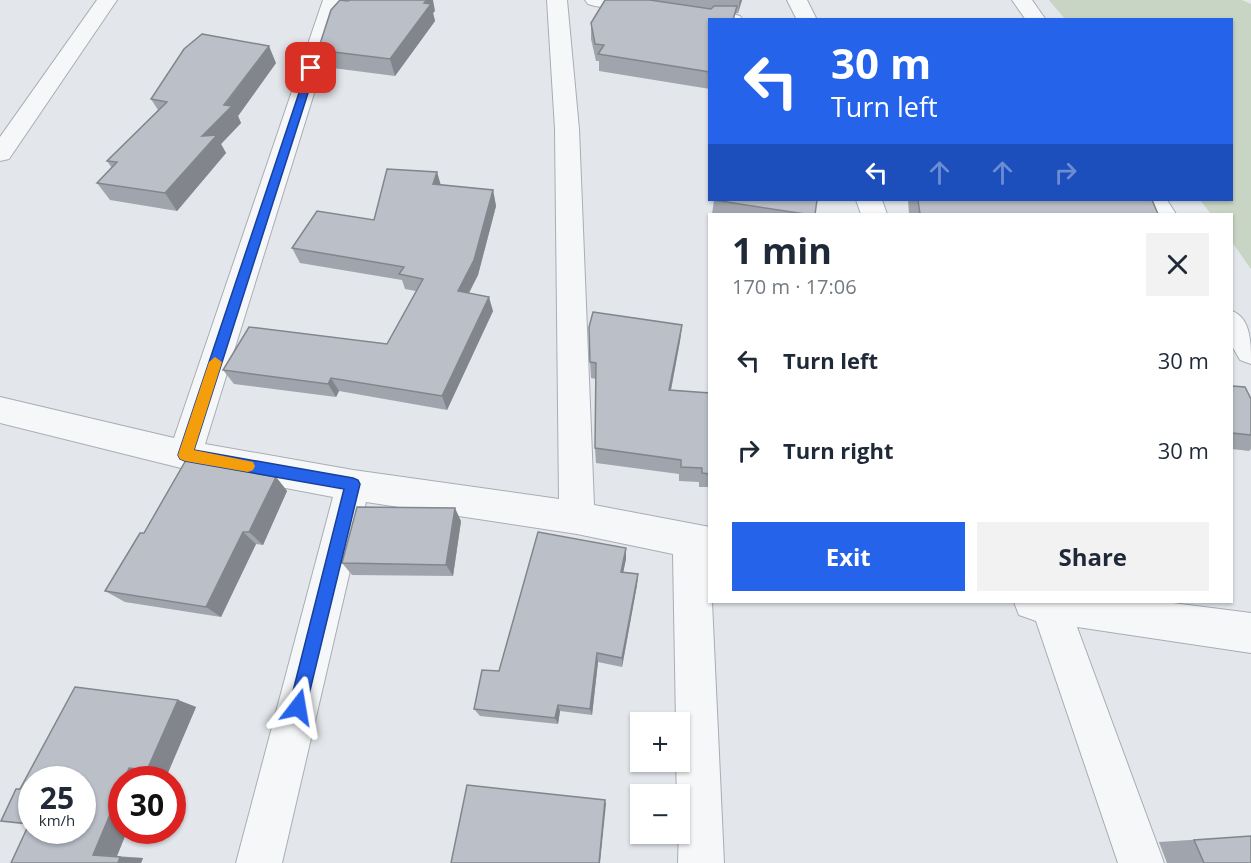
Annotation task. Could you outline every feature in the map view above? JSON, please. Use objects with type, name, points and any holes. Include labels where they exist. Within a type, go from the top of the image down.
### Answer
[{"type":"street","points":[[0,154],[106,0]]},
{"type":"street","points":[[185,455],[333,0]]},
{"type":"street","points":[[557,0],[567,129],[577,518]]},
{"type":"street","points":[[595,0],[719,18]]},
{"type":"street","points":[[798,0],[806,18]]},
{"type":"street","points":[[1022,0],[1035,18]]},
{"type":"street","points":[[1233,324],[1251,352]]},
{"type":"street","points":[[0,410],[185,455],[353,484],[577,518],[700,542],[701,863]]},
{"type":"street","points":[[259,863],[353,484]]},
{"type":"street","points":[[1141,863],[1044,603],[1251,633]]},
{"type":"green space","points":[[1049,0],[1242,0],[1251,4],[1251,269],[1233,243],[1233,213],[1210,213],[1201,201],[1233,201],[1233,18],[1064,18]]},
{"type":"building","points":[[340,0],[427,0],[424,3],[431,4],[390,59],[318,50],[331,10]]},
{"type":"building","points":[[605,0],[650,0],[711,9],[714,6],[737,6],[734,18],[708,18],[708,72],[598,54],[604,45],[595,44],[591,23]]},
{"type":"building","points":[[202,34],[269,46],[224,105],[232,106],[202,136],[217,135],[165,193],[97,183],[117,162],[107,161],[167,102],[151,99],[184,49]]},
{"type":"building","points":[[387,169],[437,172],[433,184],[493,190],[474,260],[458,291],[489,297],[442,396],[331,378],[328,384],[223,370],[249,327],[387,344],[423,279],[399,274],[404,267],[292,248],[317,211],[374,220]]},
{"type":"building","points":[[720,201],[817,201],[815,213],[798,213]]},
{"type":"building","points":[[918,201],[1152,201],[1158,213],[920,213]]},
{"type":"building","points":[[593,312],[682,325],[669,390],[708,393],[708,474],[702,473],[702,468],[681,467],[681,460],[595,448],[596,363],[590,362],[589,327]]},
{"type":"building","points":[[1233,386],[1245,387],[1251,399],[1251,435],[1233,433]]},
{"type":"building","points":[[186,460],[276,477],[249,532],[243,532],[206,607],[105,591],[140,533],[144,533]]},
{"type":"building","points":[[357,507],[455,508],[446,565],[342,563]]},
{"type":"building","points":[[538,532],[626,548],[621,572],[638,574],[622,658],[597,653],[590,709],[558,705],[555,718],[474,709],[482,670],[499,671]]},
{"type":"building","points":[[75,687],[178,700],[149,766],[108,766],[108,819],[93,855],[120,857],[118,863],[11,863],[20,844],[96,844],[96,766],[32,766]]},
{"type":"building","points":[[467,785],[605,800],[599,863],[451,863]]},
{"type":"building","points":[[18,789],[18,823],[1,821]]},
{"type":"building","points":[[1251,836],[1251,863],[1204,863],[1194,840]]},
{"type":"slow traffic","points":[[215,362],[185,455],[248,466]]},
{"type":"route","points":[[298,707],[353,484],[185,455],[311,68]]}]
